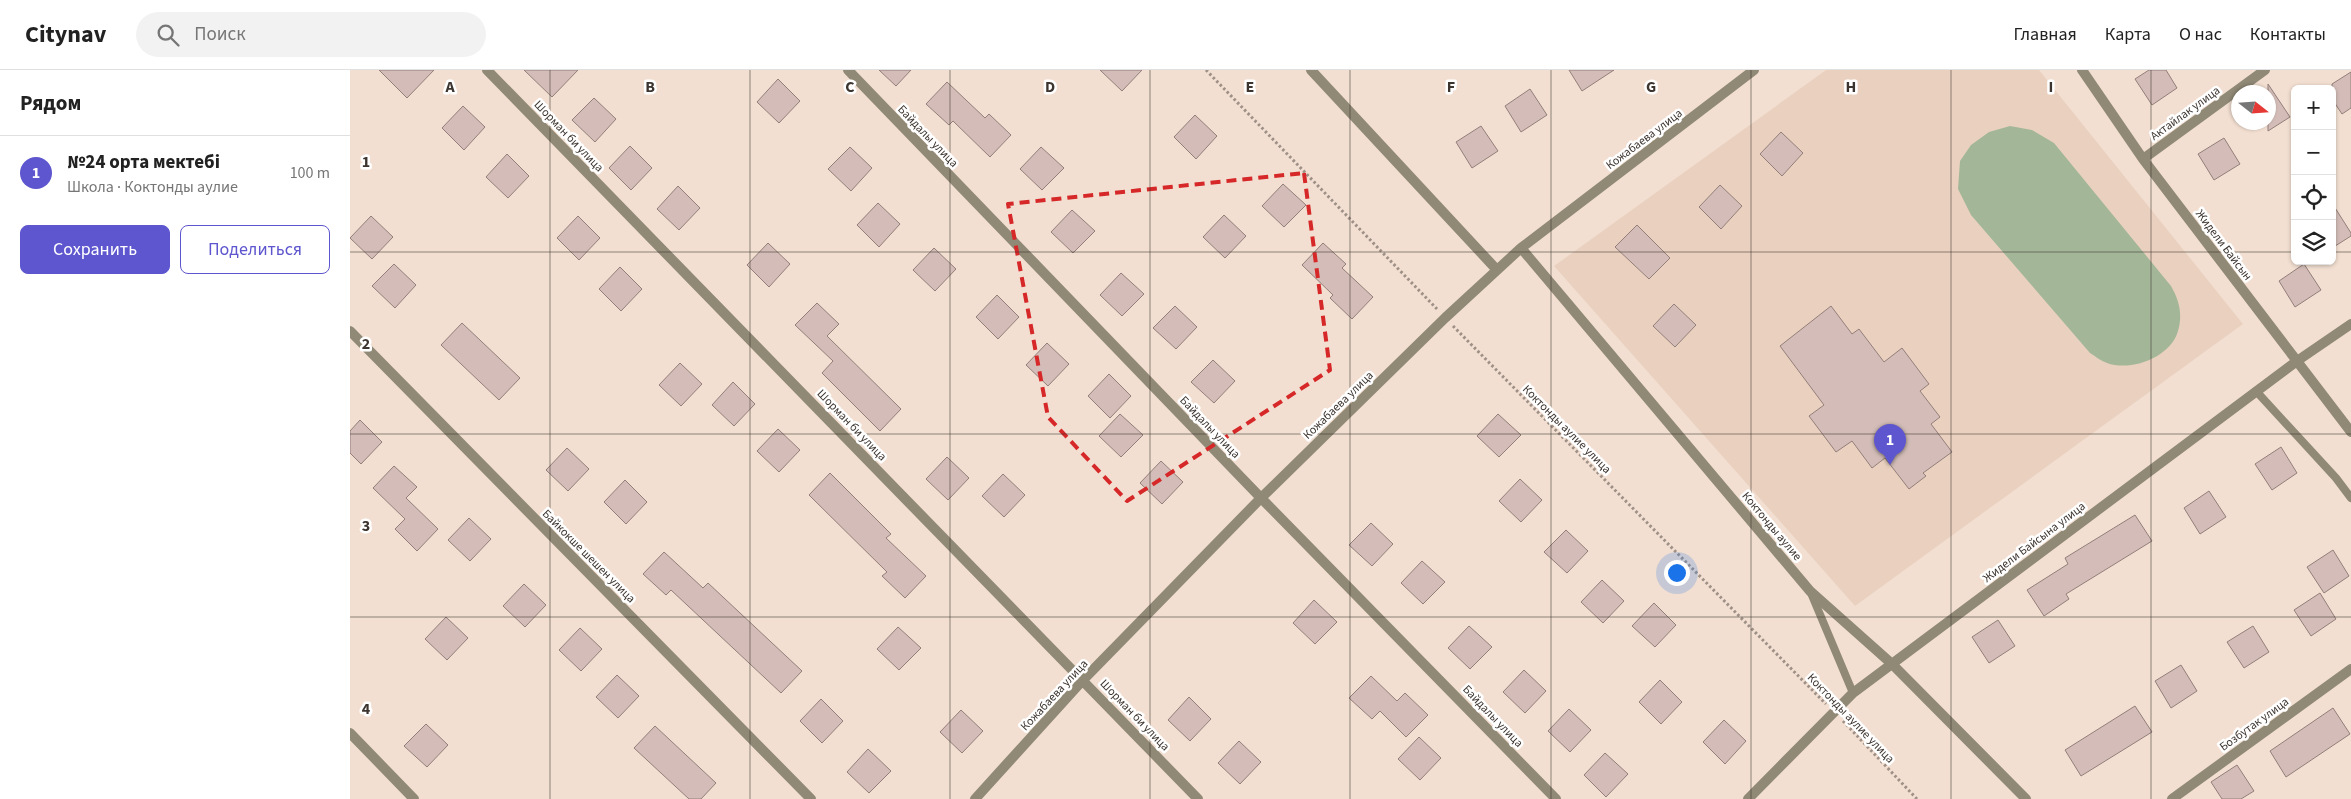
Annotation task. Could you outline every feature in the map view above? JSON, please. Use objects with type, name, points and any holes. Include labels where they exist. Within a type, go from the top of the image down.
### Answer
[{"type":"street","name":"Шорман би улица","points":[[487,70],[1198,799]]},
{"type":"street","name":"Байдалы улица","points":[[848,70],[1261,498],[1556,799]]},
{"type":"street","points":[[1311,70],[1497,270]]},
{"type":"street","name":"Кожабаева улица","points":[[975,799],[1083,680],[1261,498],[1497,270],[1521,248],[1754,70]]},
{"type":"street","name":"Жидели Байсын","points":[[2082,70],[2143,159],[2351,432]]},
{"type":"street","name":"Актайлак улица","points":[[2143,159],[2265,70]]},
{"type":"street","name":"Коктонды аулие","points":[[1521,248],[1810,591],[1892,664],[2026,799]]},
{"type":"street","name":"Жидели Байсына улица","points":[[1748,799],[1853,693],[2256,391],[2351,324]]},
{"type":"street","name":"Байкокше шешен улица","points":[[350,331],[812,799]]},
{"type":"street","name":"Бозбутак улица","points":[[2172,799],[2351,669]]},
{"type":"street","points":[[350,733],[414,799]]},
{"type":"lane","points":[[2256,391],[2336,478],[2351,498]]},
{"type":"lane","points":[[1810,591],[1853,693]]},
{"type":"path","name":"Коктонды аулие улица","points":[[1206,70],[1917,799]]},
{"type":"highlighted area","points":[[1304,173],[1330,370],[1127,501],[1048,417],[1008,204]]},
{"type":"shaded area","points":[[1826,70],[2039,70],[2243,324],[1855,606],[1554,266]]},
{"type":"green space","points":[[2010,126],[2032,130],[2054,143],[2171,286],[2179,307],[2178,331],[2174,340],[2159,355],[2138,364],[2117,365],[2105,362],[2090,353],[1971,215],[1958,189],[1960,161],[1971,145],[1989,132]]},
{"type":"building","points":[[379,70],[434,70],[407,98]]},
{"type":"building","points":[[524,70],[578,70],[552,97]]},
{"type":"building","points":[[879,70],[911,70],[896,86]]},
{"type":"building","points":[[1100,70],[1142,70],[1122,91]]},
{"type":"building","points":[[1569,70],[1614,70],[1582,91]]},
{"type":"building","points":[[2149,70],[2166,70],[2177,88],[2152,105],[2135,79]]},
{"type":"building","points":[[2351,72],[2351,108],[2342,114],[2336,105],[2336,85],[2332,84]]},
{"type":"building","points":[[778,79],[800,101],[779,123],[757,102]]},
{"type":"building","points":[[947,82],[985,118],[989,114],[1011,135],[990,157],[953,121],[949,125],[926,104]]},
{"type":"building","points":[[1530,89],[1547,115],[1521,132],[1505,106]]},
{"type":"building","points":[[2276,96],[2290,117],[2276,126]]},
{"type":"building","points":[[594,98],[616,119],[595,142],[572,120]]},
{"type":"building","points":[[463,106],[485,127],[464,150],[442,128]]},
{"type":"building","points":[[1195,115],[1217,136],[1196,159],[1174,137]]},
{"type":"building","points":[[1481,126],[1498,151],[1472,168],[1456,142]]},
{"type":"building","points":[[1781,132],[1803,153],[1782,176],[1760,154]]},
{"type":"building","points":[[2224,138],[2240,164],[2214,180],[2198,154]]},
{"type":"building","points":[[630,146],[652,168],[631,190],[609,168]]},
{"type":"building","points":[[850,147],[872,168],[851,191],[828,169]]},
{"type":"building","points":[[1041,147],[1064,168],[1042,190],[1020,169]]},
{"type":"building","points":[[507,154],[529,176],[508,198],[486,177]]},
{"type":"building","points":[[1283,184],[1306,205],[1284,227],[1262,206]]},
{"type":"building","points":[[1720,185],[1742,206],[1721,229],[1699,207]]},
{"type":"building","points":[[678,186],[700,208],[679,230],[657,209]]},
{"type":"building","points":[[878,203],[900,224],[879,247],[857,225]]},
{"type":"building","points":[[2336,209],[2351,233],[2351,236],[2336,245]]},
{"type":"building","points":[[1072,210],[1095,231],[1073,253],[1051,232]]},
{"type":"building","points":[[1224,215],[1246,236],[1225,258],[1203,237]]},
{"type":"building","points":[[371,216],[393,237],[372,259],[350,238]]},
{"type":"building","points":[[578,216],[600,238],[579,260],[557,238]]},
{"type":"building","points":[[1637,225],[1670,258],[1649,279],[1615,247]]},
{"type":"building","points":[[768,243],[790,264],[769,287],[747,265]]},
{"type":"building","points":[[1323,243],[1346,264],[1342,268],[1373,297],[1352,319],[1330,298],[1333,295],[1302,265]]},
{"type":"building","points":[[934,248],[956,269],[935,291],[913,270]]},
{"type":"building","points":[[394,264],[416,285],[395,308],[372,286]]},
{"type":"building","points":[[2305,265],[2321,290],[2295,307],[2279,281]]},
{"type":"building","points":[[620,267],[642,289],[621,311],[599,289]]},
{"type":"building","points":[[1121,273],[1144,294],[1122,316],[1100,295]]},
{"type":"building","points":[[997,295],[1019,317],[998,339],[976,317]]},
{"type":"building","points":[[817,303],[839,324],[827,336],[901,409],[880,431],[822,373],[833,361],[795,325]]},
{"type":"building","points":[[1674,304],[1696,325],[1675,347],[1653,326]]},
{"type":"building","points":[[1175,306],[1197,327],[1176,349],[1153,328]]},
{"type":"building","points":[[1831,306],[1852,334],[1859,329],[1884,362],[1902,348],[1929,384],[1920,391],[1940,417],[1931,424],[1952,452],[1923,473],[1926,476],[1909,489],[1885,458],[1872,468],[1852,441],[1836,452],[1809,416],[1824,405],[1780,346]]},
{"type":"building","points":[[462,323],[520,378],[499,400],[441,345]]},
{"type":"building","points":[[1047,343],[1069,364],[1048,386],[1026,365]]},
{"type":"building","points":[[1213,360],[1235,381],[1214,403],[1191,382]]},
{"type":"building","points":[[680,363],[702,384],[681,406],[659,385]]},
{"type":"building","points":[[1109,374],[1131,396],[1110,418],[1088,396]]},
{"type":"building","points":[[733,382],[755,404],[734,426],[712,405]]},
{"type":"building","points":[[1120,414],[1143,435],[1121,457],[1099,436]]},
{"type":"building","points":[[1498,414],[1521,435],[1499,457],[1477,436]]},
{"type":"building","points":[[360,420],[382,442],[361,464],[350,453],[350,431]]},
{"type":"building","points":[[778,429],[800,450],[779,472],[757,451]]},
{"type":"building","points":[[2281,447],[2297,473],[2272,490],[2255,464]]},
{"type":"building","points":[[567,448],[589,469],[568,491],[546,470]]},
{"type":"building","points":[[947,457],[969,478],[948,500],[926,479]]},
{"type":"building","points":[[1161,461],[1183,482],[1162,504],[1140,483]]},
{"type":"building","points":[[394,466],[417,487],[406,498],[438,529],[417,551],[395,529],[405,519],[373,488]]},
{"type":"building","points":[[830,473],[891,534],[886,538],[926,576],[905,598],[882,576],[887,572],[809,495]]},
{"type":"building","points":[[1003,474],[1025,495],[1004,517],[982,496]]},
{"type":"building","points":[[1520,479],[1542,500],[1521,522],[1499,501]]},
{"type":"building","points":[[625,480],[647,502],[626,524],[604,502]]},
{"type":"building","points":[[2209,491],[2226,517],[2200,534],[2184,508]]},
{"type":"building","points":[[2135,515],[2152,541],[2066,594],[2069,599],[2044,616],[2027,590],[2068,564],[2065,558]]},
{"type":"building","points":[[469,518],[491,539],[470,561],[448,540]]},
{"type":"building","points":[[1371,523],[1393,544],[1372,566],[1349,545]]},
{"type":"building","points":[[1566,530],[1588,551],[1567,573],[1544,552]]},
{"type":"building","points":[[2333,550],[2349,576],[2324,593],[2307,567]]},
{"type":"building","points":[[664,552],[703,588],[708,583],[802,671],[781,693],[671,590],[666,595],[643,574]]},
{"type":"building","points":[[1422,561],[1445,582],[1423,604],[1401,583]]},
{"type":"building","points":[[1602,580],[1624,601],[1603,623],[1581,602]]},
{"type":"building","points":[[524,584],[546,605],[525,627],[503,606]]},
{"type":"building","points":[[2320,593],[2336,619],[2311,636],[2294,610]]},
{"type":"building","points":[[1314,600],[1337,622],[1315,644],[1293,623]]},
{"type":"building","points":[[1654,603],[1676,625],[1655,647],[1632,626]]},
{"type":"building","points":[[446,617],[468,638],[447,660],[425,639]]},
{"type":"building","points":[[1998,620],[2015,646],[1989,663],[1972,637]]},
{"type":"building","points":[[1469,626],[1492,647],[1470,669],[1448,648]]},
{"type":"building","points":[[2253,626],[2269,652],[2244,668],[2227,642]]},
{"type":"building","points":[[898,627],[921,648],[899,670],[877,649]]},
{"type":"building","points":[[580,628],[602,649],[581,671],[559,650]]},
{"type":"building","points":[[2181,665],[2197,691],[2171,708],[2155,681]]},
{"type":"building","points":[[1524,670],[1546,691],[1525,713],[1503,692]]},
{"type":"building","points":[[617,675],[639,696],[618,718],[596,697]]},
{"type":"building","points":[[1371,676],[1397,701],[1405,693],[1428,715],[1406,737],[1380,711],[1372,719],[1349,698]]},
{"type":"building","points":[[1660,680],[1682,702],[1661,724],[1639,702]]},
{"type":"building","points":[[1189,697],[1211,719],[1190,741],[1168,720]]},
{"type":"building","points":[[821,699],[843,721],[822,743],[800,721]]},
{"type":"building","points":[[2135,706],[2152,732],[2081,776],[2065,750]]},
{"type":"building","points":[[2333,708],[2350,734],[2286,777],[2270,751]]},
{"type":"building","points":[[1569,709],[1591,730],[1570,752],[1548,731]]},
{"type":"building","points":[[961,710],[983,731],[962,753],[940,732]]},
{"type":"building","points":[[1724,720],[1746,741],[1725,764],[1703,742]]},
{"type":"building","points":[[426,724],[448,745],[427,767],[404,746]]},
{"type":"building","points":[[655,726],[716,783],[701,799],[689,799],[634,748]]},
{"type":"building","points":[[1419,737],[1441,758],[1420,780],[1398,759]]},
{"type":"building","points":[[1239,741],[1261,762],[1240,784],[1218,763]]},
{"type":"building","points":[[868,749],[891,771],[869,793],[847,772]]},
{"type":"building","points":[[1605,753],[1628,774],[1606,797],[1584,775]]},
{"type":"building","points":[[2237,765],[2254,791],[2241,799],[2222,799],[2211,782]]},
{"type":"place","name":"№24 орта мектебі","points":[[1890,465]]}]
